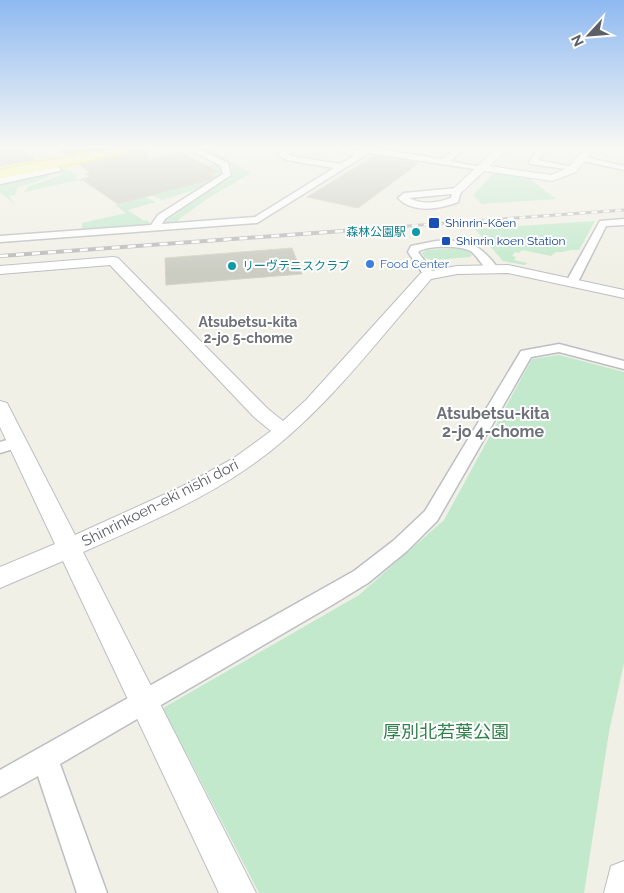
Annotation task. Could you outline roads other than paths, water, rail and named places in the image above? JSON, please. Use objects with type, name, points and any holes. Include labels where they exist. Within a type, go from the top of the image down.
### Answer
[{"type":"street","points":[[155,227],[161,217],[204,190]]},
{"type":"street","points":[[0,239],[261,219],[306,190]]},
{"type":"street","points":[[457,191],[455,200],[446,203],[416,204],[407,202],[403,198],[412,194],[457,191]]},
{"type":"street","points":[[572,282],[603,223],[624,222]]},
{"type":"street","points":[[492,268],[475,249],[468,245],[459,244],[415,248],[413,252],[429,275],[492,268],[517,270],[624,294]]},
{"type":"street","points":[[0,270],[113,261],[261,413],[283,431]]},
{"type":"street","name":"Shinrinkoen-eki nishi dori","points":[[0,578],[208,482],[241,463],[283,431],[313,404],[421,280],[429,275]]},
{"type":"street","points":[[0,784],[325,599],[361,577],[400,546],[431,516],[526,354],[559,348],[624,365]]},
{"type":"street","points":[[0,407],[9,445],[68,548],[238,893]]},
{"type":"street","points":[[45,758],[92,893]]},
{"type":"street","points":[[622,893],[624,879]]},
{"type":"railway","points":[[352,230],[624,210]]},
{"type":"railway","points":[[0,256],[369,229]]},
{"type":"place","name":"Shinrin-Kōen","points":[[434,223]]},
{"type":"place","name":"森林公園駅","points":[[416,232]]},
{"type":"place","name":"Shinrin koen Station","points":[[446,241]]},
{"type":"place","name":"Food Center","points":[[370,264]]},
{"type":"place","name":"リーヴテニスクラブ","points":[[232,266]]},
{"type":"district","name":"Atsubetsu-kita 2-jo 5-chome","points":[[248,330]]},
{"type":"district","name":"Atsubetsu-kita 2-jo 4-chome","points":[[493,422]]},
{"type":"park label","name":"厚別北若葉公園","points":[[446,731]]}]
